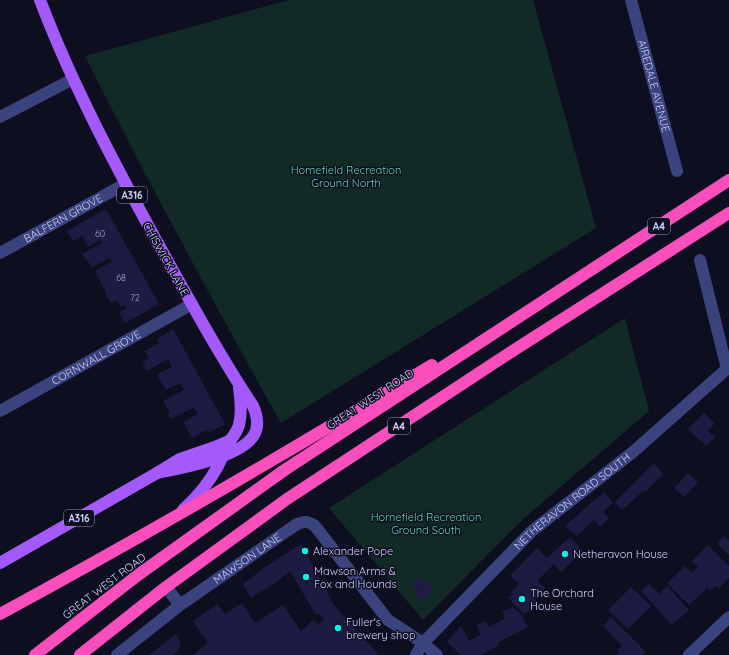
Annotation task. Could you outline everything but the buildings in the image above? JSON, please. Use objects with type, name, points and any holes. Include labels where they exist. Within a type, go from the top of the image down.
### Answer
[{"type":"highway","name":"GREAT WEST ROAD","points":[[35,655],[150,567],[286,469],[729,180]]},
{"type":"highway","name":"A4","points":[[80,655],[166,587],[288,499],[511,352],[729,213]]},
{"type":"highway","name":"A4","points":[[179,513],[277,458],[613,256]]},
{"type":"highway","name":"A316","points":[[0,614],[179,513]]},
{"type":"main road","name":"CHISWICK LANE","points":[[40,0],[73,79],[125,184],[192,304],[253,406],[256,414],[257,425],[254,435],[240,449],[223,456]]},
{"type":"main road","name":"CHISWICK LANE","points":[[231,440],[238,428],[241,416],[242,404],[238,383]]},
{"type":"main road","name":"A316","points":[[179,513],[201,492],[217,467],[231,440]]},
{"type":"main road","name":"A316","points":[[0,563],[157,473],[180,458],[215,447],[231,440]]},
{"type":"main road","name":"A316","points":[[157,473],[223,456]]},
{"type":"street","name":"AIREDALE AVENUE","points":[[631,0],[677,171]]},
{"type":"street","points":[[0,117],[73,79]]},
{"type":"street","name":"BALFERN GROVE","points":[[0,253],[125,184]]},
{"type":"street","points":[[700,260],[728,368]]},
{"type":"street","name":"CORNWALL GROVE","points":[[0,411],[192,304]]},
{"type":"street","name":"NETHERAVON ROAD SOUTH","points":[[416,655],[423,643],[532,531],[633,452],[728,368]]},
{"type":"street","name":"MAWSON LANE","points":[[117,655],[180,605],[296,524],[303,522],[310,522],[315,526],[388,620],[423,643]]},
{"type":"street","points":[[166,587],[180,605]]},
{"type":"street","points":[[689,655],[729,617]]},
{"type":"street","points":[[423,643],[437,655]]},
{"type":"green space","name":"Homefield Recreation Ground North","points":[[289,0],[533,0],[596,228],[281,423],[181,241],[85,56]]},
{"type":"green space","name":"Homefield Recreation Ground South","points":[[625,318],[649,411],[522,520],[423,620],[329,508]]},
{"type":"place","name":"Alexander Pope","points":[[305,551]]},
{"type":"place","name":"Netheravon House","points":[[565,554]]},
{"type":"place","name":"Mawson Arms & Fox and Hounds","points":[[306,577]]},
{"type":"place","name":"The Orchard House","points":[[522,599]]},
{"type":"place","name":"Fuller's brewery shop","points":[[338,628]]}]
